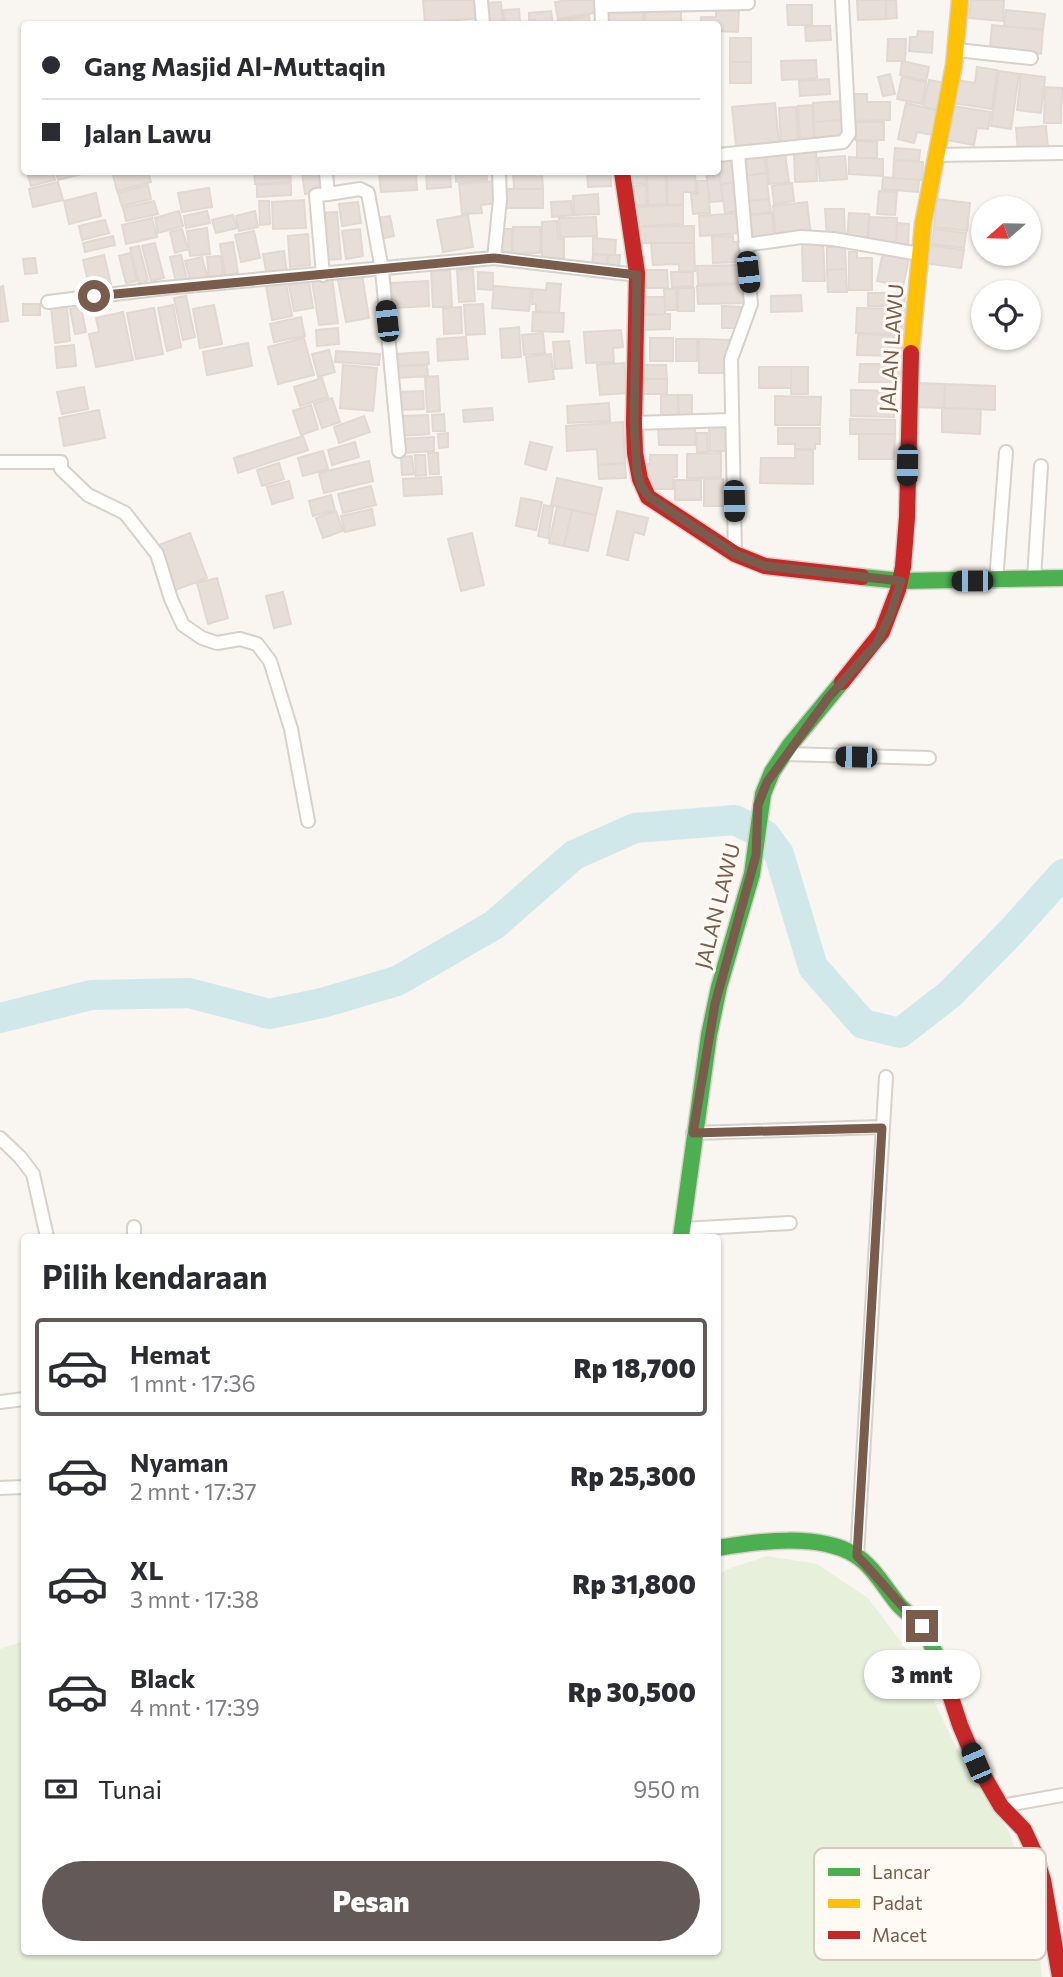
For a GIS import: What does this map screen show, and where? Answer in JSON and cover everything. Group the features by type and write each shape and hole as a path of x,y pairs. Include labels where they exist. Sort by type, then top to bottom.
{"street":[{"path":"481,0 483,21"},
{"path":"721,155 843,142 847,139 849,135 842,0"},
{"name":"JALAN LAWU","path":"681,1233 693,1133 715,1004 756,855 758,805 767,782 785,754 828,698 877,643 891,613 901,581 906,515 908,415 919,254 935,155 957,50 960,0"},
{"path":"602,21 601,3 748,3"},
{"path":"957,50 1031,58"},
{"path":"735,554 731,359 751,304 738,153"},
{"path":"935,155 1063,153"},
{"path":"326,175 328,194"},
{"path":"494,258 500,200 499,175"},
{"path":"622,175 637,275 634,422 637,471 641,486 649,497 735,554 765,566 901,581 1063,578"},
{"path":"323,275 316,195 360,189 368,193 382,270 399,451"},
{"path":"745,245 801,237 833,239 919,254"},
{"path":"48,302 165,288 494,258 637,275"},
{"path":"634,422 732,421"},
{"path":"996,581 1006,452"},
{"path":"0,462 61,462 61,469 88,495 125,513 157,554 171,599 183,625 202,638 218,643 240,639 257,644 270,662 278,683 291,729 308,821"},
{"path":"1034,579 1041,466"},
{"path":"785,754 929,758"},
{"path":"857,1556 886,1077"},
{"path":"693,1133 882,1128"},
{"path":"0,1138 33,1174 46,1234"},
{"path":"681,1233 790,1223"},
{"path":"0,1402 21,1399"},
{"path":"0,1488 21,1487"},
{"path":"721,1547 810,1541 833,1545 857,1556 899,1605 922,1626 941,1668 976,1763 1001,1806 1024,1830 1032,1848"},
{"path":"1001,1806 1063,1795"},
{"path":"1046,1897 1060,1977"}],"green space":[{"path":"767,1556 817,1564 868,1598 913,1658 957,1749 1009,1832 1015,1848 814,1848 814,1960 1040,1960 1042,1977 0,1977 0,1649 21,1642 21,1955 721,1955 721,1573"}],"building":[{"path":"478,0 480,18 425,21 423,1"},
{"path":"597,0 600,12 558,19 555,2"},
{"path":"857,0 886,0 886,19 858,20"},
{"path":"886,0 896,0 897,18 886,19"},
{"path":"971,0 1004,0 1003,21 969,18"},
{"path":"501,2 503,21 489,21 487,3"},
{"path":"787,5 812,5 812,25 788,25"},
{"path":"716,7 739,7 738,32 721,31 721,21 701,21 701,17 716,17"},
{"path":"519,9 520,21 505,21 503,10"},
{"path":"645,9 681,10 681,21 645,21"},
{"path":"1006,10 1045,14 1043,30 1004,26"},
{"path":"551,11 553,21 529,20 529,13"},
{"path":"608,11 643,11 644,21 608,21"},
{"path":"589,16 590,21 557,21"},
{"path":"992,25 1043,30 1041,54 990,48"},
{"path":"805,26 830,26 831,40 806,41"},
{"path":"918,31 933,32 932,53 909,51 910,37 917,37"},
{"path":"730,38 751,38 751,62 730,62"},
{"path":"888,39 906,39 905,61 887,61"},
{"path":"816,60 817,78 782,80 781,61"},
{"path":"902,61 929,67 926,81 900,75"},
{"path":"730,62 751,62 751,83 730,83"},
{"path":"977,67 997,70 992,109 952,103 956,80 975,83"},
{"path":"999,71 1019,74 1011,129 991,126"},
{"path":"890,74 895,94 883,96 878,77"},
{"path":"1021,74 1045,77 1041,113 1017,110"},
{"path":"902,77 926,82 922,104 897,99"},
{"path":"829,79 830,94 800,96 799,81"},
{"path":"929,80 946,83 940,111 923,107"},
{"path":"1045,87 1062,88 1061,123 1044,123"},
{"path":"850,94 867,94 867,102 890,102 890,120 850,121"},
{"path":"842,101 843,120 814,122 813,103"},
{"path":"775,103 779,142 736,146 732,107"},
{"path":"906,103 939,111 933,135 917,132 914,143 898,139"},
{"path":"812,105 814,141 800,142 798,106"},
{"path":"953,106 991,112 988,129 977,128 974,145 947,140"},
{"path":"796,107 798,143 781,144 779,108"},
{"path":"843,120 845,140 815,142 814,122"},
{"path":"856,122 884,122 884,140 856,140"},
{"path":"1046,126 1048,149 1018,151 1016,128"},
{"path":"857,141 877,142 877,158 857,158"},
{"path":"895,148 920,150 919,161 894,160"},
{"path":"816,151 817,181 795,182 794,152"},
{"path":"785,153 789,182 769,184 766,155"},
{"path":"764,155 766,173 743,176 741,157"},
{"path":"845,156 847,179 820,181 818,158"},
{"path":"849,157 883,159 883,176 849,174"},
{"path":"734,158 738,182 721,184 721,160"},
{"path":"894,160 923,162 922,180 893,178"},
{"path":"766,173 769,199 746,201 743,176"},
{"path":"28,175 54,175 55,180 31,186"},
{"path":"57,175 78,175 58,180"},
{"path":"113,175 149,175 151,182 117,191"},
{"path":"254,175 290,175 291,182 255,184"},
{"path":"302,175 319,175 321,191 305,194"},
{"path":"379,175 416,175 417,190 381,192"},
{"path":"426,175 450,175 451,187 427,189"},
{"path":"456,175 486,175 487,180 456,182"},
{"path":"513,175 542,175 543,189 514,189"},
{"path":"587,175 611,175 611,186 588,187"},
{"path":"624,175 646,175 646,183 624,184"},
{"path":"647,175 665,175 667,204 648,205"},
{"path":"667,175 695,175 696,192 683,192 683,204 668,205"},
{"path":"706,175 719,175 723,201 710,202"},
{"path":"883,177 919,180 918,192 882,189"},
{"path":"496,181 498,203 481,205 482,213 462,214 459,184"},
{"path":"697,181 707,181 710,213 693,214 691,194 698,194"},
{"path":"58,182 63,200 33,207 29,189"},
{"path":"738,182 741,210 725,213 721,184"},
{"path":"291,183 291,195 257,197 257,185"},
{"path":"792,183 794,201 774,204 772,186"},
{"path":"148,185 151,199 122,206 118,193"},
{"path":"646,185 647,205 628,205 633,186"},
{"path":"209,188 212,207 182,212 178,193"},
{"path":"505,189 543,189 543,208 505,208"},
{"path":"879,191 897,192 895,215 877,214"},
{"path":"96,193 101,216 69,224 64,201"},
{"path":"598,194 599,214 574,215 573,196"},
{"path":"769,199 771,212 748,215 746,201"},
{"path":"937,199 970,203 967,231 934,227"},
{"path":"304,200 306,228 273,229 272,202"},
{"path":"154,201 158,214 126,221 123,208"},
{"path":"259,201 269,201 270,224 260,225"},
{"path":"571,201 572,215 552,217 551,202"},
{"path":"358,202 361,223 342,226 339,204"},
{"path":"807,202 811,235 776,238 773,206"},
{"path":"683,205 683,224 639,226 638,207"},
{"path":"825,209 844,209 845,237 827,237"},
{"path":"179,211 183,226 158,233 155,218"},
{"path":"207,211 210,223 186,228 184,216"},
{"path":"255,211 258,227 239,231 236,216"},
{"path":"337,212 341,259 323,260 320,213"},
{"path":"741,213 742,233 700,236 699,216"},
{"path":"772,213 774,239 749,242 747,216"},
{"path":"849,213 869,214 867,241 847,240"},
{"path":"233,215 237,228 216,233 212,220"},
{"path":"468,215 473,247 443,252 437,220"},
{"path":"390,216 394,236 380,239 376,218"},
{"path":"596,217 597,236 560,237 559,218"},
{"path":"869,217 897,218 896,246 868,244"},
{"path":"152,218 157,237 126,244 122,225"},
{"path":"105,220 109,233 82,240 79,226"},
{"path":"557,221 558,239 564,239 564,258 542,258 542,222"},
{"path":"897,223 909,224 908,246 896,246"},
{"path":"694,226 694,243 637,243 637,227"},
{"path":"513,227 540,227 540,253 513,253"},
{"path":"207,228 210,254 190,256 187,231"},
{"path":"182,229 188,249 175,253 170,232"},
{"path":"360,229 363,256 346,259 342,231"},
{"path":"500,229 512,229 512,252 499,252"},
{"path":"934,229 966,233 964,248 932,244"},
{"path":"254,231 260,258 241,262 235,235"},
{"path":"308,234 310,265 290,267 288,236"},
{"path":"113,236 115,245 85,252 83,243"},
{"path":"733,236 733,242 743,241 743,262 713,263 712,237"},
{"path":"593,238 616,240 615,255 593,254"},
{"path":"233,242 238,273 225,275 220,244"},
{"path":"155,243 164,278 151,281 142,246"},
{"path":"651,243 694,243 695,271 679,271 679,264 653,265"},
{"path":"802,243 823,243 825,281 803,281"},
{"path":"926,245 964,250 961,268 923,263"},
{"path":"139,246 148,280 139,283 130,248"},
{"path":"845,246 846,269 827,270 827,247"},
{"path":"284,251 287,273 267,277 263,254"},
{"path":"849,252 857,252 857,258 872,258 872,290 849,290"},
{"path":"883,252 909,258 903,286 877,281"},
{"path":"130,253 137,281 126,283 119,256"},
{"path":"593,254 608,255 607,268 592,267"},
{"path":"104,255 111,284 90,290 83,260"},
{"path":"181,255 187,279 176,282 170,257"},
{"path":"608,255 620,255 619,269 607,268"},
{"path":"221,256 223,278 209,280 207,257"},
{"path":"202,257 208,279 191,283 185,261"},
{"path":"35,258 37,273 25,274 23,259"},
{"path":"738,265 739,283 698,284 697,266"},
{"path":"473,269 475,301 459,302 457,270"},
{"path":"846,269 847,292 828,292 827,270"},
{"path":"450,270 452,306 433,307 431,271"},
{"path":"644,270 667,270 668,288 644,288"},
{"path":"478,272 493,273 493,290 478,289"},
{"path":"671,272 693,272 693,286 672,287"},
{"path":"362,275 369,318 346,322 338,280"},
{"path":"332,278 338,323 319,325 312,281"},
{"path":"428,281 429,306 392,308 391,283"},
{"path":"309,282 313,308 294,311 289,285"},
{"path":"286,283 292,316 272,320 266,286"},
{"path":"547,283 561,284 559,313 536,311 536,304 532,304 533,289 546,290"},
{"path":"746,284 747,303 698,304 697,286"},
{"path":"3,286 8,321 0,322 0,287"},
{"path":"494,286 531,289 529,311 492,308"},
{"path":"678,288 694,288 694,311 678,311"},
{"path":"664,289 676,289 677,310 665,310"},
{"path":"868,293 905,293 904,306 868,306"},
{"path":"801,295 802,311 771,312 771,296"},
{"path":"186,296 195,337 183,340 174,298"},
{"path":"645,297 665,297 665,314 646,315"},
{"path":"23,304 40,304 40,315 23,315"},
{"path":"483,304 485,334 466,335 464,305"},
{"path":"173,305 181,347 167,351 158,308"},
{"path":"214,305 222,344 200,348 193,309"},
{"path":"722,306 741,307 740,328 722,328"},
{"path":"67,307 70,341 55,343 51,308"},
{"path":"81,307 86,332 75,334 70,309"},
{"path":"461,307 462,333 444,334 443,308"},
{"path":"154,308 163,354 136,359 127,313"},
{"path":"857,308 906,309 905,334 856,333"},
{"path":"123,312 133,360 96,367 89,334 99,332 96,318"},
{"path":"533,312 564,313 563,332 532,331"},
{"path":"642,314 670,314 670,329 642,330"},
{"path":"301,317 305,336 274,342 270,324"},
{"path":"519,327 521,357 502,358 500,329"},
{"path":"338,328 339,344 317,346 316,330"},
{"path":"621,330 623,347 613,348 614,362 586,363 584,332"},
{"path":"543,333 545,353 524,355 522,335"},
{"path":"858,334 901,336 901,356 857,355"},
{"path":"466,337 468,359 438,361 437,339"},
{"path":"304,338 314,375 278,384 268,347"},
{"path":"650,338 673,338 673,361 650,361"},
{"path":"676,339 697,339 697,361 676,361"},
{"path":"699,339 730,340 730,360 724,359 724,373 699,373"},
{"path":"569,341 572,368 555,369 553,342"},
{"path":"248,343 252,366 207,375 203,352"},
{"path":"74,345 76,366 57,368 55,347"},
{"path":"329,350 335,372 318,377 312,354"},
{"path":"336,351 380,354 379,365 335,362"},
{"path":"428,352 429,364 396,366 395,354"},
{"path":"551,354 554,379 529,382 526,357"},
{"path":"624,363 627,393 600,395 597,365"},
{"path":"860,364 907,364 906,382 859,382"},
{"path":"343,365 377,368 373,411 340,408"},
{"path":"427,365 428,376 397,378 396,367"},
{"path":"642,365 666,365 667,379 643,379"},
{"path":"759,367 791,367 791,388 759,388"},
{"path":"791,367 808,367 808,394 791,394"},
{"path":"438,376 440,411 427,412 425,377"},
{"path":"322,378 328,397 300,406 294,387"},
{"path":"643,379 667,379 667,394 643,394"},
{"path":"916,383 945,384 944,408 915,407"},
{"path":"945,384 995,386 995,410 944,408"},
{"path":"84,387 88,409 62,414 57,392"},
{"path":"851,390 895,391 894,417 851,416"},
{"path":"423,391 424,409 398,410 397,392"},
{"path":"661,395 678,395 679,420 661,420"},
{"path":"678,395 692,395 692,420 679,420"},
{"path":"775,396 821,397 820,425 775,425"},
{"path":"332,398 340,422 322,428 314,404"},
{"path":"609,403 610,421 568,423 567,406"},
{"path":"311,405 318,429 301,435 293,411"},
{"path":"492,408 493,420 464,422 463,410"},
{"path":"942,408 981,409 980,434 942,432"},
{"path":"99,410 105,438 64,446 59,418"},
{"path":"444,414 445,431 433,431 432,415"},
{"path":"428,415 429,434 400,436 400,416"},
{"path":"364,416 370,432 339,443 334,427"},
{"path":"850,419 895,420 895,434 850,434"},
{"path":"623,422 625,463 598,465 597,449 567,451 566,426"},
{"path":"658,426 695,426 695,445 659,445"},
{"path":"709,426 727,426 727,451 710,451"},
{"path":"778,428 820,428 820,444 815,444 815,449 795,449 795,444 778,444"},
{"path":"448,433 448,447 439,448 438,434"},
{"path":"696,433 707,433 708,452 697,452"},
{"path":"859,434 895,434 894,459 859,459"},
{"path":"303,436 308,450 238,473 234,458"},
{"path":"434,437 434,451 403,453 402,439"},
{"path":"355,442 359,457 332,465 328,450"},
{"path":"530,442 552,447 546,470 525,464"},
{"path":"795,450 813,450 813,484 760,483 761,458 795,458"},
{"path":"323,451 328,469 303,476 298,458"},
{"path":"428,453 438,453 439,474 430,474"},
{"path":"721,453 721,477 687,478 687,454"},
{"path":"415,455 425,455 426,475 416,476"},
{"path":"650,455 677,455 677,477 673,477 673,489 643,489 643,464 650,464"},
{"path":"412,456 414,474 402,475 401,457"},
{"path":"369,461 373,481 324,493 319,473"},
{"path":"279,463 284,479 262,486 257,470"},
{"path":"625,463 626,478 599,479 598,465"},
{"path":"441,477 442,494 404,496 403,479"},
{"path":"557,478 602,488 596,515 551,505"},
{"path":"704,479 723,479 724,506 704,506"},
{"path":"675,480 701,480 701,500 675,500"},
{"path":"289,481 293,498 272,504 267,487"},
{"path":"371,486 376,505 343,513 338,494"},
{"path":"331,495 335,510 313,516 309,501"},
{"path":"521,498 542,502 536,530 516,526"},
{"path":"544,505 553,507 548,538 538,536"},
{"path":"557,506 572,510 564,546 549,543"},
{"path":"372,509 375,525 345,532 341,516"},
{"path":"572,510 596,515 588,551 564,546"},
{"path":"336,511 343,531 323,538 316,518"},
{"path":"617,511 648,518 644,535 634,532 628,560 607,555"},
{"path":"190,533 207,578 173,591 156,546"},
{"path":"472,533 484,585 461,591 448,539"},
{"path":"217,578 228,618 208,624 197,583"},
{"path":"283,592 291,624 274,628 266,596"}],"waterway":[{"path":"0,1018 91,995 189,993 269,1014 322,1003 397,981 494,925 574,855 635,828 735,820 765,835 779,854 813,967 863,1024 900,1033 950,994 1063,874"}],"traffic: fast":[{"path":"862,577 901,581 1063,578"},
{"path":"681,1234 709,1035 719,987 752,874 763,794 772,772 790,745 842,682"},
{"path":"721,1548 769,1541 806,1541 840,1548 855,1555 921,1626 942,1670"}],"traffic: slow":[{"path":"911,353 923,224 954,65 960,0"}],"traffic: jam":[{"path":"622,175 637,273 635,453 640,479 648,497 735,554 765,566 862,577"},
{"path":"842,682 882,632 898,590 903,567 907,517 911,353"},
{"path":"942,1670 976,1763 1001,1806 1024,1830 1032,1848"},
{"path":"1046,1897 1060,1977"}],"route":[{"path":"94,296 494,258 637,275 634,422 637,471 641,486 649,497 735,554 765,566 901,581 891,613 877,643 828,698 785,754 767,782 758,805 756,855 715,1004 693,1133 882,1128 857,1556 899,1605 922,1626"}]}
